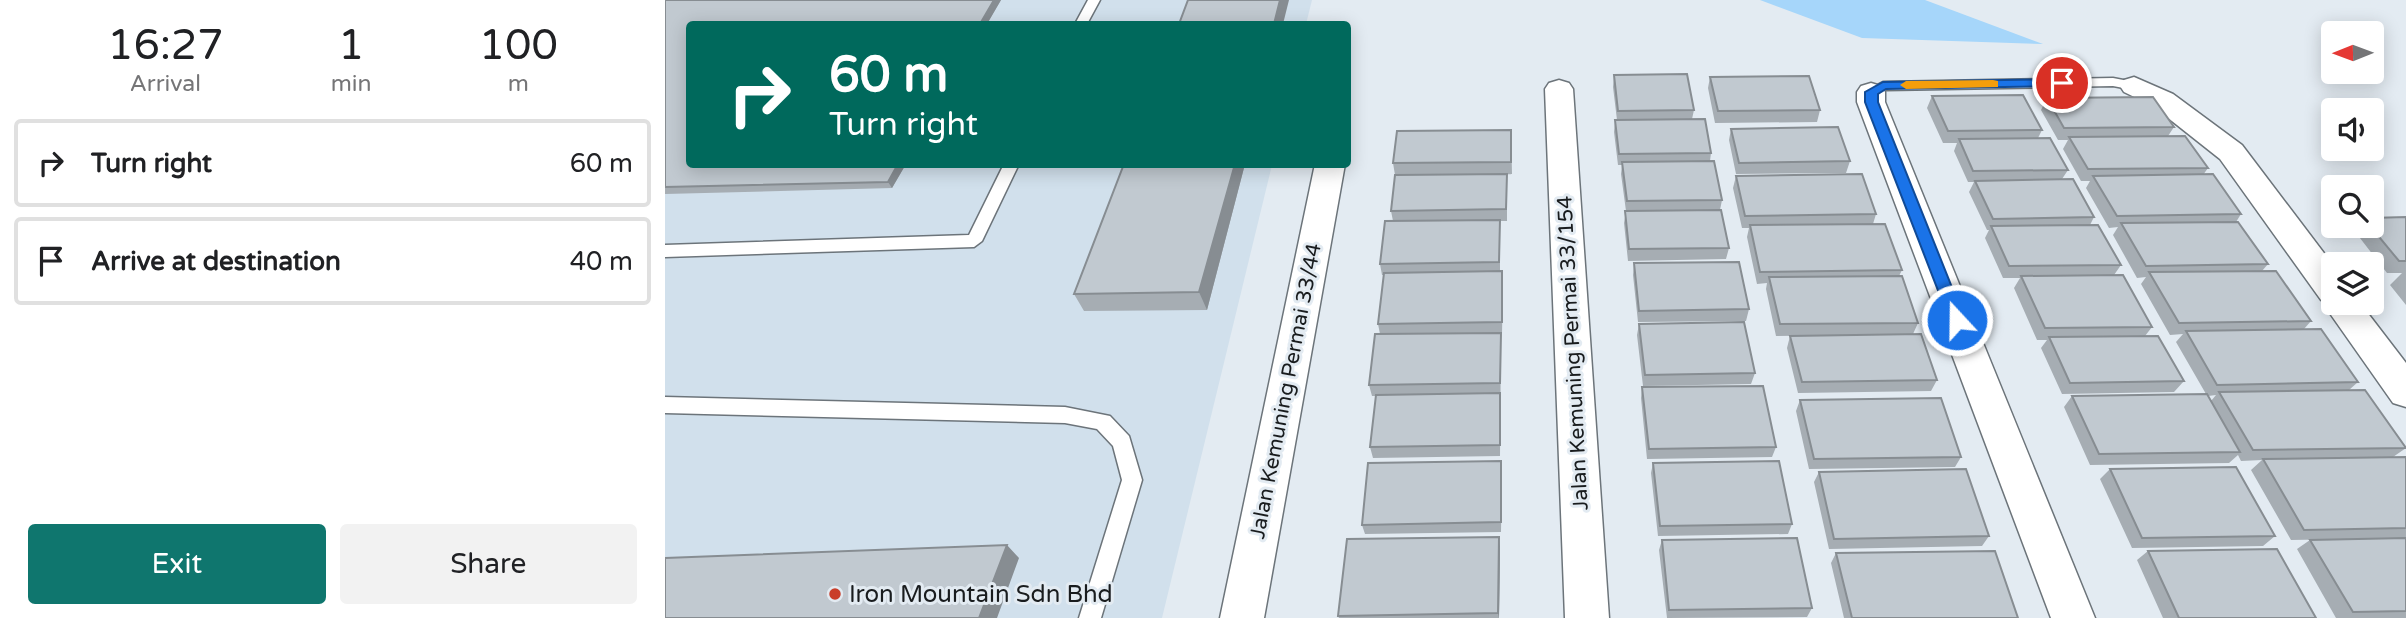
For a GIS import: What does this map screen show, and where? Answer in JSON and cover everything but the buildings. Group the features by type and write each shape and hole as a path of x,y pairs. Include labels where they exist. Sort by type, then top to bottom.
{"street":[{"path":"2134,86 2163,100 2231,152 2321,275"},
{"name":"Jalan Kemuning Permai 33/154","path":"1559,89 1587,618"},
{"path":"1871,92 1871,102 2073,618"},
{"name":"Jalan Kemuning Permai 33/44","path":"1242,618 1329,168"},
{"path":"2350,315 2406,392"}],"lane":[{"path":"1083,21 1094,0"},
{"path":"1871,92 1883,86 2113,82 2134,86"},
{"path":"665,251 974,241 1010,168"},
{"path":"665,405 1065,415 1103,422 1122,442 1132,480 1090,618"}],"shaded area":[{"path":"665,0 1312,0 1307,21 686,21 686,168 1271,168 1162,618 665,618"},
{"path":"1760,0 1925,0 2043,44 1862,38"}],"slow traffic":[{"path":"1906,85 1993,84"}],"place":[{"name":"Iron Mountain Sdn Bhd","path":"835,594"}],"route":[{"path":"1957,320 1871,102 1871,92 1883,86 2062,83"}]}
